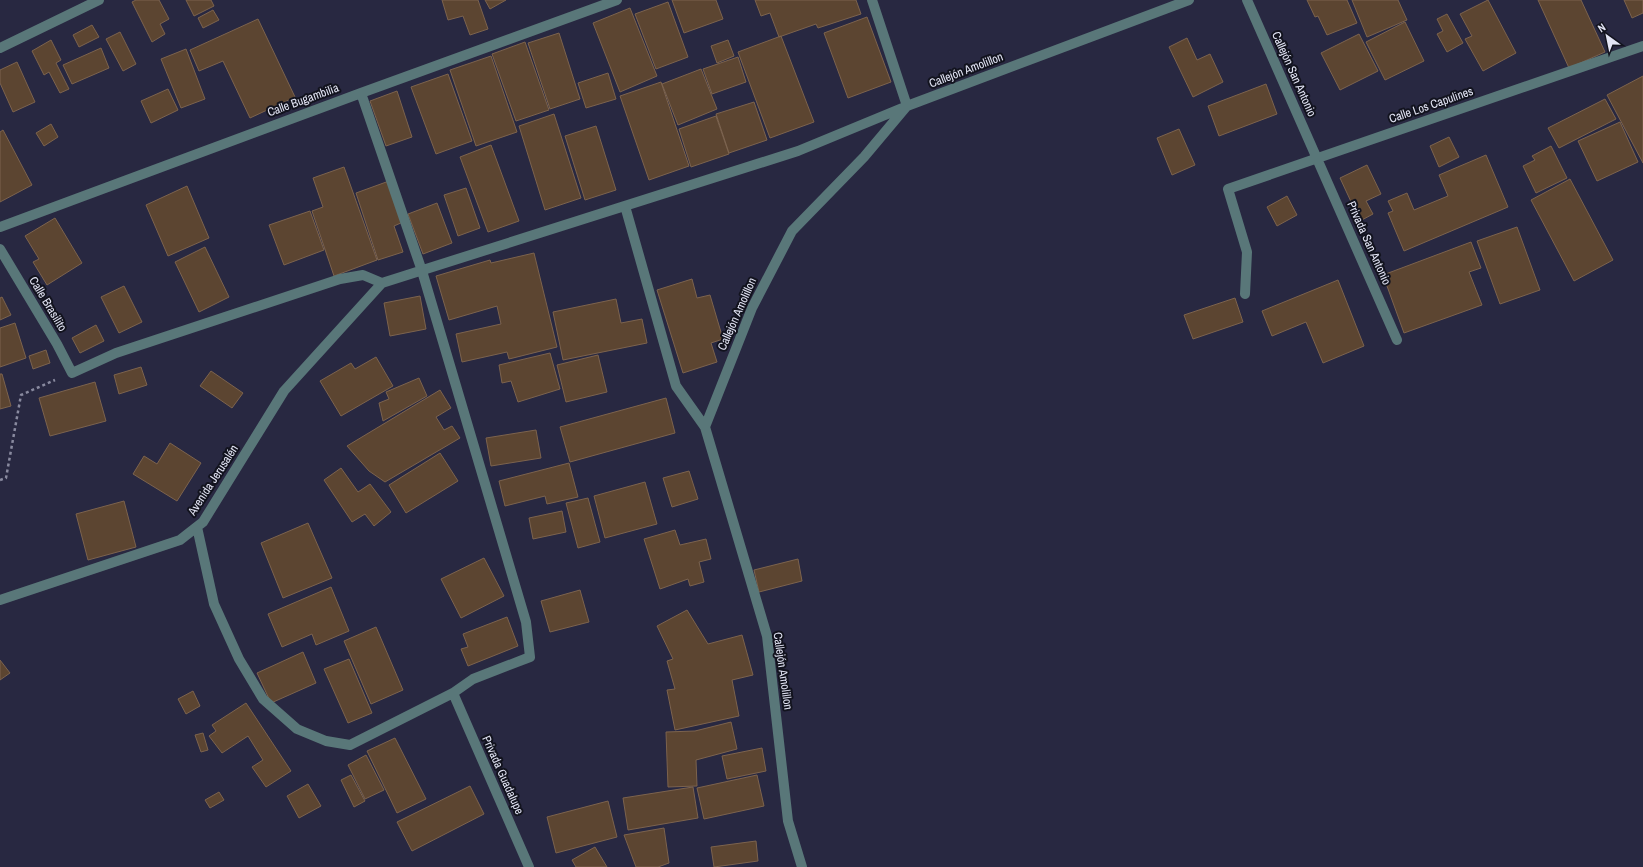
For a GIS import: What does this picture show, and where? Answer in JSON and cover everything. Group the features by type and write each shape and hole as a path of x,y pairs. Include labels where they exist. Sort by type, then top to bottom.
{"street":[{"path":"0,48 99,0"},
{"name":"Calle Bugambilia","path":"0,227 616,0"},
{"name":"Callejón Amolillon","path":"802,867 788,821 767,636 705,428 752,308 792,231 864,156 907,106 1189,0"},
{"name":"Callejón San Antonio","path":"1247,0 1317,158"},
{"path":"72,373 116,353 340,279 363,275 382,283 798,151 907,106 875,1"},
{"name":"Calle Los Capulines","path":"1245,294 1247,252 1228,189 1643,46"},
{"path":"197,527 214,604 239,659 263,699 297,729 326,741 350,745 453,693 472,679 530,657 526,622 422,271 361,93"},
{"name":"Privada San Antonio","path":"1317,158 1398,340"},
{"path":"625,206 676,386 705,428"},
{"name":"Calle Brasilito","path":"0,249 72,373"},
{"name":"Avenida Jerusalén","path":"0,600 180,540 197,527 203,522 284,391 382,283"},
{"name":"Privada Guadalupe","path":"453,693 529,867"}],"path":[{"path":"0,480 6,478 21,395 72,373"}],"building":[{"path":"136,0 159,0 169,19 160,24 165,34 152,42 132,2"},
{"path":"186,0 211,0 214,6 194,16"},
{"path":"442,0 478,0 488,29 470,35 463,16 448,20"},
{"path":"485,0 506,0 490,9"},
{"path":"672,0 716,0 723,19 684,33"},
{"path":"755,0 856,0 861,14 818,28 816,24 779,37 770,13 761,16"},
{"path":"1307,0 1347,0 1357,23 1327,35 1318,16 1315,17"},
{"path":"1352,0 1398,0 1407,20 1367,37"},
{"path":"1488,0 1516,53 1483,71 1465,39 1472,36 1460,14"},
{"path":"1538,0 1581,0 1605,52 1569,68"},
{"path":"1624,0 1643,0 1643,13 1632,18"},
{"path":"668,2 688,57 656,69 635,14"},
{"path":"630,8 657,76 620,92 593,23"},
{"path":"213,10 219,20 203,28 198,18"},
{"path":"1447,14 1463,43 1447,52 1437,34 1443,31 1437,19"},
{"path":"867,17 891,82 848,98 824,33"},
{"path":"258,19 295,97 250,118 223,61 199,71 190,50"},
{"path":"1405,22 1424,61 1385,80 1366,42"},
{"path":"92,25 99,37 79,47 73,35"},
{"path":"120,32 136,64 123,71 106,39"},
{"path":"559,33 580,99 550,109 528,43"},
{"path":"1359,34 1378,71 1340,90 1321,53"},
{"path":"781,36 814,122 770,138 738,52"},
{"path":"1187,38 1197,60 1210,54 1223,82 1193,97 1169,47"},
{"path":"51,40 61,60 56,63 69,89 60,93 49,72 44,75 32,51"},
{"path":"728,40 734,56 717,63 711,46"},
{"path":"525,42 549,110 516,121 492,54"},
{"path":"101,48 109,68 72,84 63,65"},
{"path":"186,49 205,99 181,108 161,59"},
{"path":"491,56 517,132 476,146 450,70"},
{"path":"738,57 746,82 712,94 703,69"},
{"path":"17,62 35,102 13,112 0,83 0,70"},
{"path":"701,69 717,109 678,125 662,84"},
{"path":"608,73 616,99 586,108 578,83"},
{"path":"448,74 472,141 436,154 411,87"},
{"path":"1643,76 1643,163 1607,95"},
{"path":"661,82 689,166 649,180 620,96"},
{"path":"1266,84 1277,114 1219,136 1208,106"},
{"path":"168,89 178,110 151,123 141,101"},
{"path":"397,91 412,137 386,146 370,101"},
{"path":"1605,99 1616,119 1559,148 1548,128"},
{"path":"754,102 767,140 729,153 716,114"},
{"path":"554,114 581,198 545,210 519,126"},
{"path":"716,116 729,154 691,167 679,129"},
{"path":"1620,122 1638,162 1597,181 1578,141"},
{"path":"51,124 58,137 44,146 36,133"},
{"path":"596,126 616,190 585,200 565,136"},
{"path":"1179,129 1195,165 1172,175 1157,138"},
{"path":"3,130 32,185 0,202 0,132"},
{"path":"1449,137 1459,157 1439,167 1430,146"},
{"path":"491,145 519,221 488,232 460,157"},
{"path":"1551,146 1567,178 1536,193 1523,166 1535,160 1532,156"},
{"path":"1486,155 1508,207 1404,251 1388,213 1393,211 1388,201 1407,193 1414,210 1448,196 1439,175"},
{"path":"1367,165 1381,194 1366,201 1373,214 1360,221 1340,178"},
{"path":"344,167 377,260 334,276 312,211 323,207 313,178"},
{"path":"1570,179 1613,260 1574,281 1531,200"},
{"path":"389,181 403,222 394,226 403,252 378,260 356,193"},
{"path":"187,186 209,238 168,256 146,205"},
{"path":"466,188 480,228 458,236 444,195"},
{"path":"1287,196 1297,215 1277,226 1267,207"},
{"path":"437,203 452,243 423,254 408,214"},
{"path":"310,211 324,250 284,265 269,225"},
{"path":"55,218 82,263 47,285 33,262 39,259 25,236"},
{"path":"1517,227 1540,290 1500,304 1477,241"},
{"path":"1471,242 1481,268 1469,272 1482,305 1404,333 1383,275"},
{"path":"205,247 229,297 199,312 175,262"},
{"path":"534,253 557,347 509,359 507,352 462,362 456,334 501,324 497,306 449,320 436,276 490,260 491,263"},
{"path":"692,279 697,298 710,295 723,339 711,343 717,362 683,373 657,290"},
{"path":"1338,280 1364,346 1323,363 1306,322 1272,336 1262,311"},
{"path":"124,286 142,322 119,333 101,297"},
{"path":"420,296 426,329 390,336 384,303"},
{"path":"2,297 11,315 0,320 0,298"},
{"path":"1235,298 1243,322 1193,339 1184,315"},
{"path":"616,299 621,323 642,319 647,343 563,360 553,312"},
{"path":"15,323 26,358 0,367 0,328"},
{"path":"96,325 104,341 80,353 72,338"},
{"path":"46,350 50,363 33,369 29,356"},
{"path":"550,353 560,389 518,402 511,381 502,383 499,365"},
{"path":"598,355 607,392 566,402 557,365"},
{"path":"376,357 393,386 341,416 320,381 351,363 355,369"},
{"path":"141,367 147,385 119,394 114,375"},
{"path":"211,371 243,393 232,408 200,386"},
{"path":"0,374 2,374 11,406 0,409"},
{"path":"419,378 427,396 383,421 379,403 389,399 386,392"},
{"path":"95,382 106,421 50,436 39,398"},
{"path":"440,390 451,408 436,417 444,430 452,426 460,438 385,482 369,471 347,446"},
{"path":"666,398 675,433 570,462 560,427"},
{"path":"536,430 541,458 491,466 486,438"},
{"path":"170,443 201,463 177,501 133,474 144,456 157,464"},
{"path":"440,453 458,481 406,513 389,485"},
{"path":"569,463 578,497 547,504 545,496 505,506 499,481"},
{"path":"341,468 358,492 370,484 391,512 374,526 365,514 352,522 324,480"},
{"path":"689,471 698,499 672,507 663,478"},
{"path":"645,482 657,524 605,538 594,496"},
{"path":"588,498 600,542 578,548 566,503"},
{"path":"124,501 136,547 88,560 76,514"},
{"path":"562,511 566,532 533,539 529,518"},
{"path":"308,523 332,578 283,598 261,543"},
{"path":"675,530 680,545 706,539 711,559 699,562 704,582 690,586 688,579 660,589 644,539"},
{"path":"484,558 504,596 461,618 441,579"},
{"path":"798,559 802,581 759,592 754,570"},
{"path":"331,587 349,631 316,645 312,634 282,647 268,614"},
{"path":"580,590 589,622 550,632 541,601"},
{"path":"687,610 708,644 742,635 753,675 732,680 739,716 675,730 667,690 675,689 667,661 673,659 657,626"},
{"path":"507,617 518,646 468,666 461,649 468,647 463,634"},
{"path":"376,627 403,690 371,704 344,641"},
{"path":"303,652 316,683 271,703 257,673"},
{"path":"349,659 372,713 348,723 324,669"},
{"path":"0,660 10,673 0,680"},
{"path":"193,691 200,706 186,714 178,699"},
{"path":"246,703 291,771 266,787 252,767 263,760 248,736 222,753 209,736 216,731 212,725"},
{"path":"731,722 737,749 696,760 697,786 668,787 666,732 695,731"},
{"path":"203,733 208,750 201,752 195,735"},
{"path":"395,738 426,799 397,813 367,751"},
{"path":"762,748 766,771 727,779 722,756"},
{"path":"366,755 384,790 365,799 348,765"},
{"path":"351,775 365,801 354,807 341,780"},
{"path":"757,775 764,806 704,819 697,788"},
{"path":"308,784 321,806 299,818 287,796"},
{"path":"470,786 484,814 412,851 397,822"},
{"path":"693,787 698,818 628,830 623,798"},
{"path":"219,792 224,800 210,808 205,800"},
{"path":"608,801 617,837 556,853 547,817"},
{"path":"664,828 669,863 658,867 636,867 624,835"},
{"path":"756,841 758,861 714,867 711,847"},
{"path":"595,847 607,867 576,867 572,860"}]}
